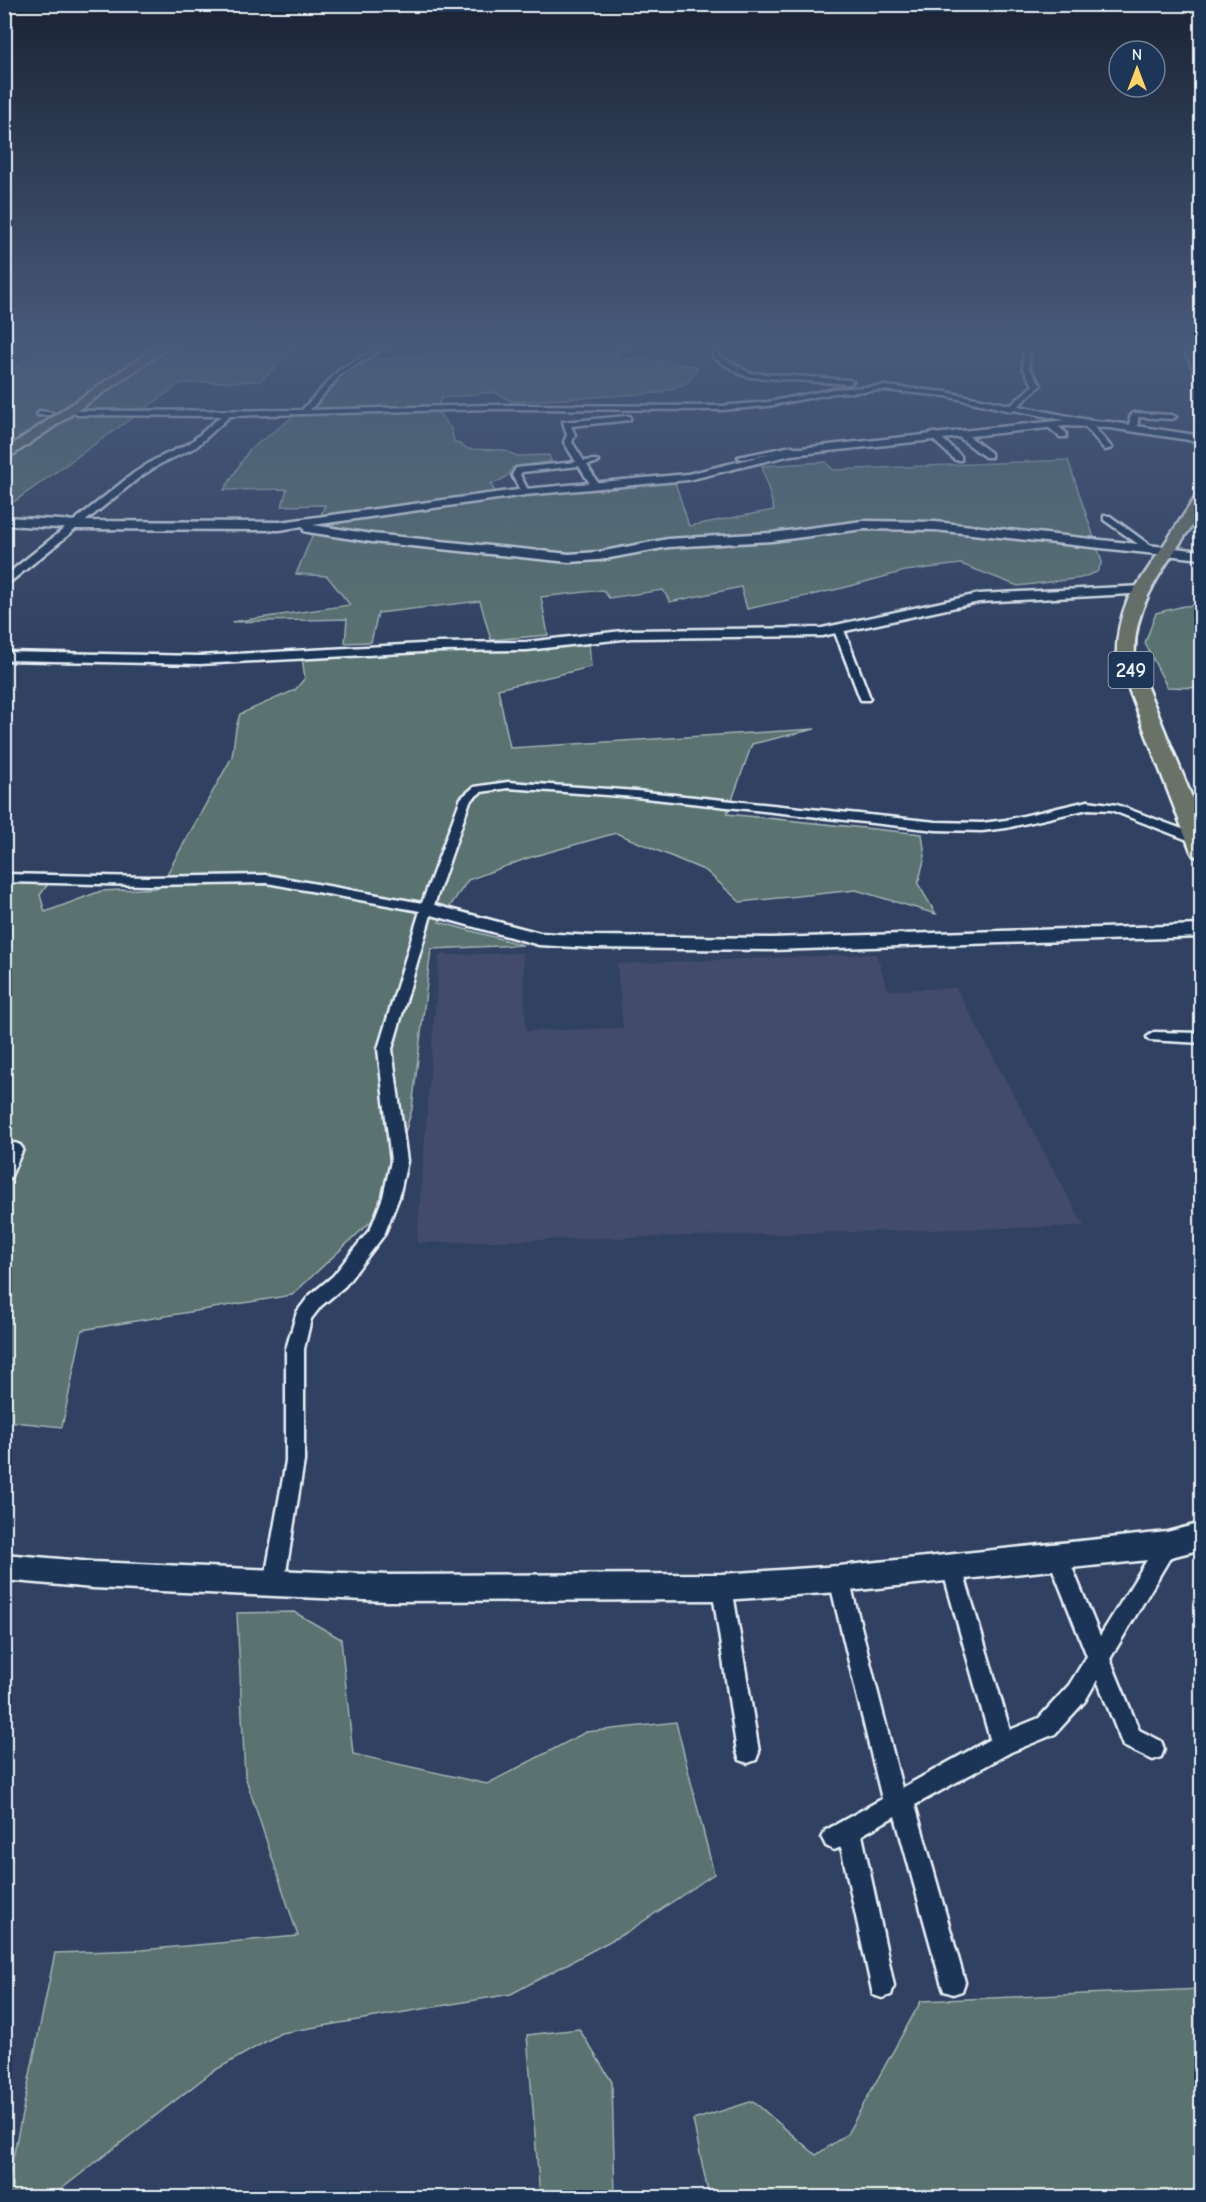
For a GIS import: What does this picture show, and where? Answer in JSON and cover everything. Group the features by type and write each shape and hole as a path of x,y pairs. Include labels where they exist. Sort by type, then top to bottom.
{"highway":[{"path":"4,457 19,447"},
{"name":"249","path":"1199,845 1126,658 1125,641 1129,618 1144,590 1160,550 1202,498"}],"street":[{"path":"4,584 19,569 78,525 88,513 146,468 189,447"},
{"path":"571,447 595,485"},
{"path":"4,521 78,525 288,524 525,492 688,477 721,470 766,456 837,447"},
{"path":"946,447 958,458"},
{"path":"977,447 988,455"},
{"path":"741,457 792,448 802,451"},
{"path":"525,492 516,475 519,470 595,462"},
{"path":"1107,518 1160,550"},
{"path":"288,524 372,538 569,558 599,556 668,543 772,537 863,525 935,526 1202,555"},
{"path":"4,656 200,660 440,647 527,646 632,634 839,630 979,598 1144,590"},
{"path":"839,630 865,698"},
{"path":"274,1584 295,1461 295,1349 303,1317 315,1301 339,1281 378,1231 391,1197 399,1161 385,1049 427,908 465,800 474,792 497,785 636,794 936,826 1006,824 1088,805 1101,805 1113,807 1199,845"},
{"path":"4,878 148,881 267,879 427,908 539,939 593,942 771,944 1202,931"},
{"path":"1154,1037 1202,1038"},
{"path":"4,1174 15,1149"},
{"path":"4,1567 93,1575 387,1588 722,1587 1058,1557 1167,1545 1202,1536"},
{"path":"882,1986 842,1833 1003,1744 1047,1726 1077,1693 1167,1545"},
{"path":"1058,1557 1131,1738 1153,1749"},
{"path":"952,1568 1003,1744"},
{"path":"839,1578 899,1801 953,1982"},
{"path":"722,1587 748,1752"}],"shaded area":[{"path":"523,953 526,1031 623,1028 617,964 876,954 888,990 956,988 1084,1226 417,1243 439,955"}],"green space":[{"path":"5,447 91,447 5,508"},
{"path":"253,447 464,447 468,449 503,450 517,456 549,455 551,461 512,468 503,479 490,484 499,497 562,489 675,482 689,526 774,510 762,466 826,462 833,470 1068,460 1102,562 1097,572 1081,578 1018,586 961,564 905,571 843,588 747,609 741,587 670,602 663,590 609,598 603,590 541,597 548,635 491,640 480,601 378,613 371,642 345,643 347,619 231,622 350,605 327,576 296,574 325,505 282,506 287,489 224,490"},
{"path":"1201,605 1201,688 1167,687 1145,643 1156,613 1184,606"},
{"path":"589,645 591,667 498,689 510,748 815,729 752,744 727,814 922,834 925,856 918,884 936,914 856,890 740,902 706,871 616,833 528,858 468,880 439,922 523,945 431,949 412,1109 382,1211 292,1295 82,1330 62,1427 5,1421 5,882 49,883 40,895 45,912 101,891 159,888 232,757 240,714 295,690 305,678 302,658"},
{"path":"294,1612 341,1639 353,1754 487,1784 586,1732 676,1722 714,1874 627,1932 511,1994 281,2033 212,2072 51,2197 5,2197 55,1953 141,1950 298,1936 245,1776 237,1613"},
{"path":"1201,1989 1201,2197 709,2197 693,2120 753,2101 816,2155 847,2134 921,2001"},
{"path":"579,2029 612,2082 615,2197 540,2197 527,2035"}]}
